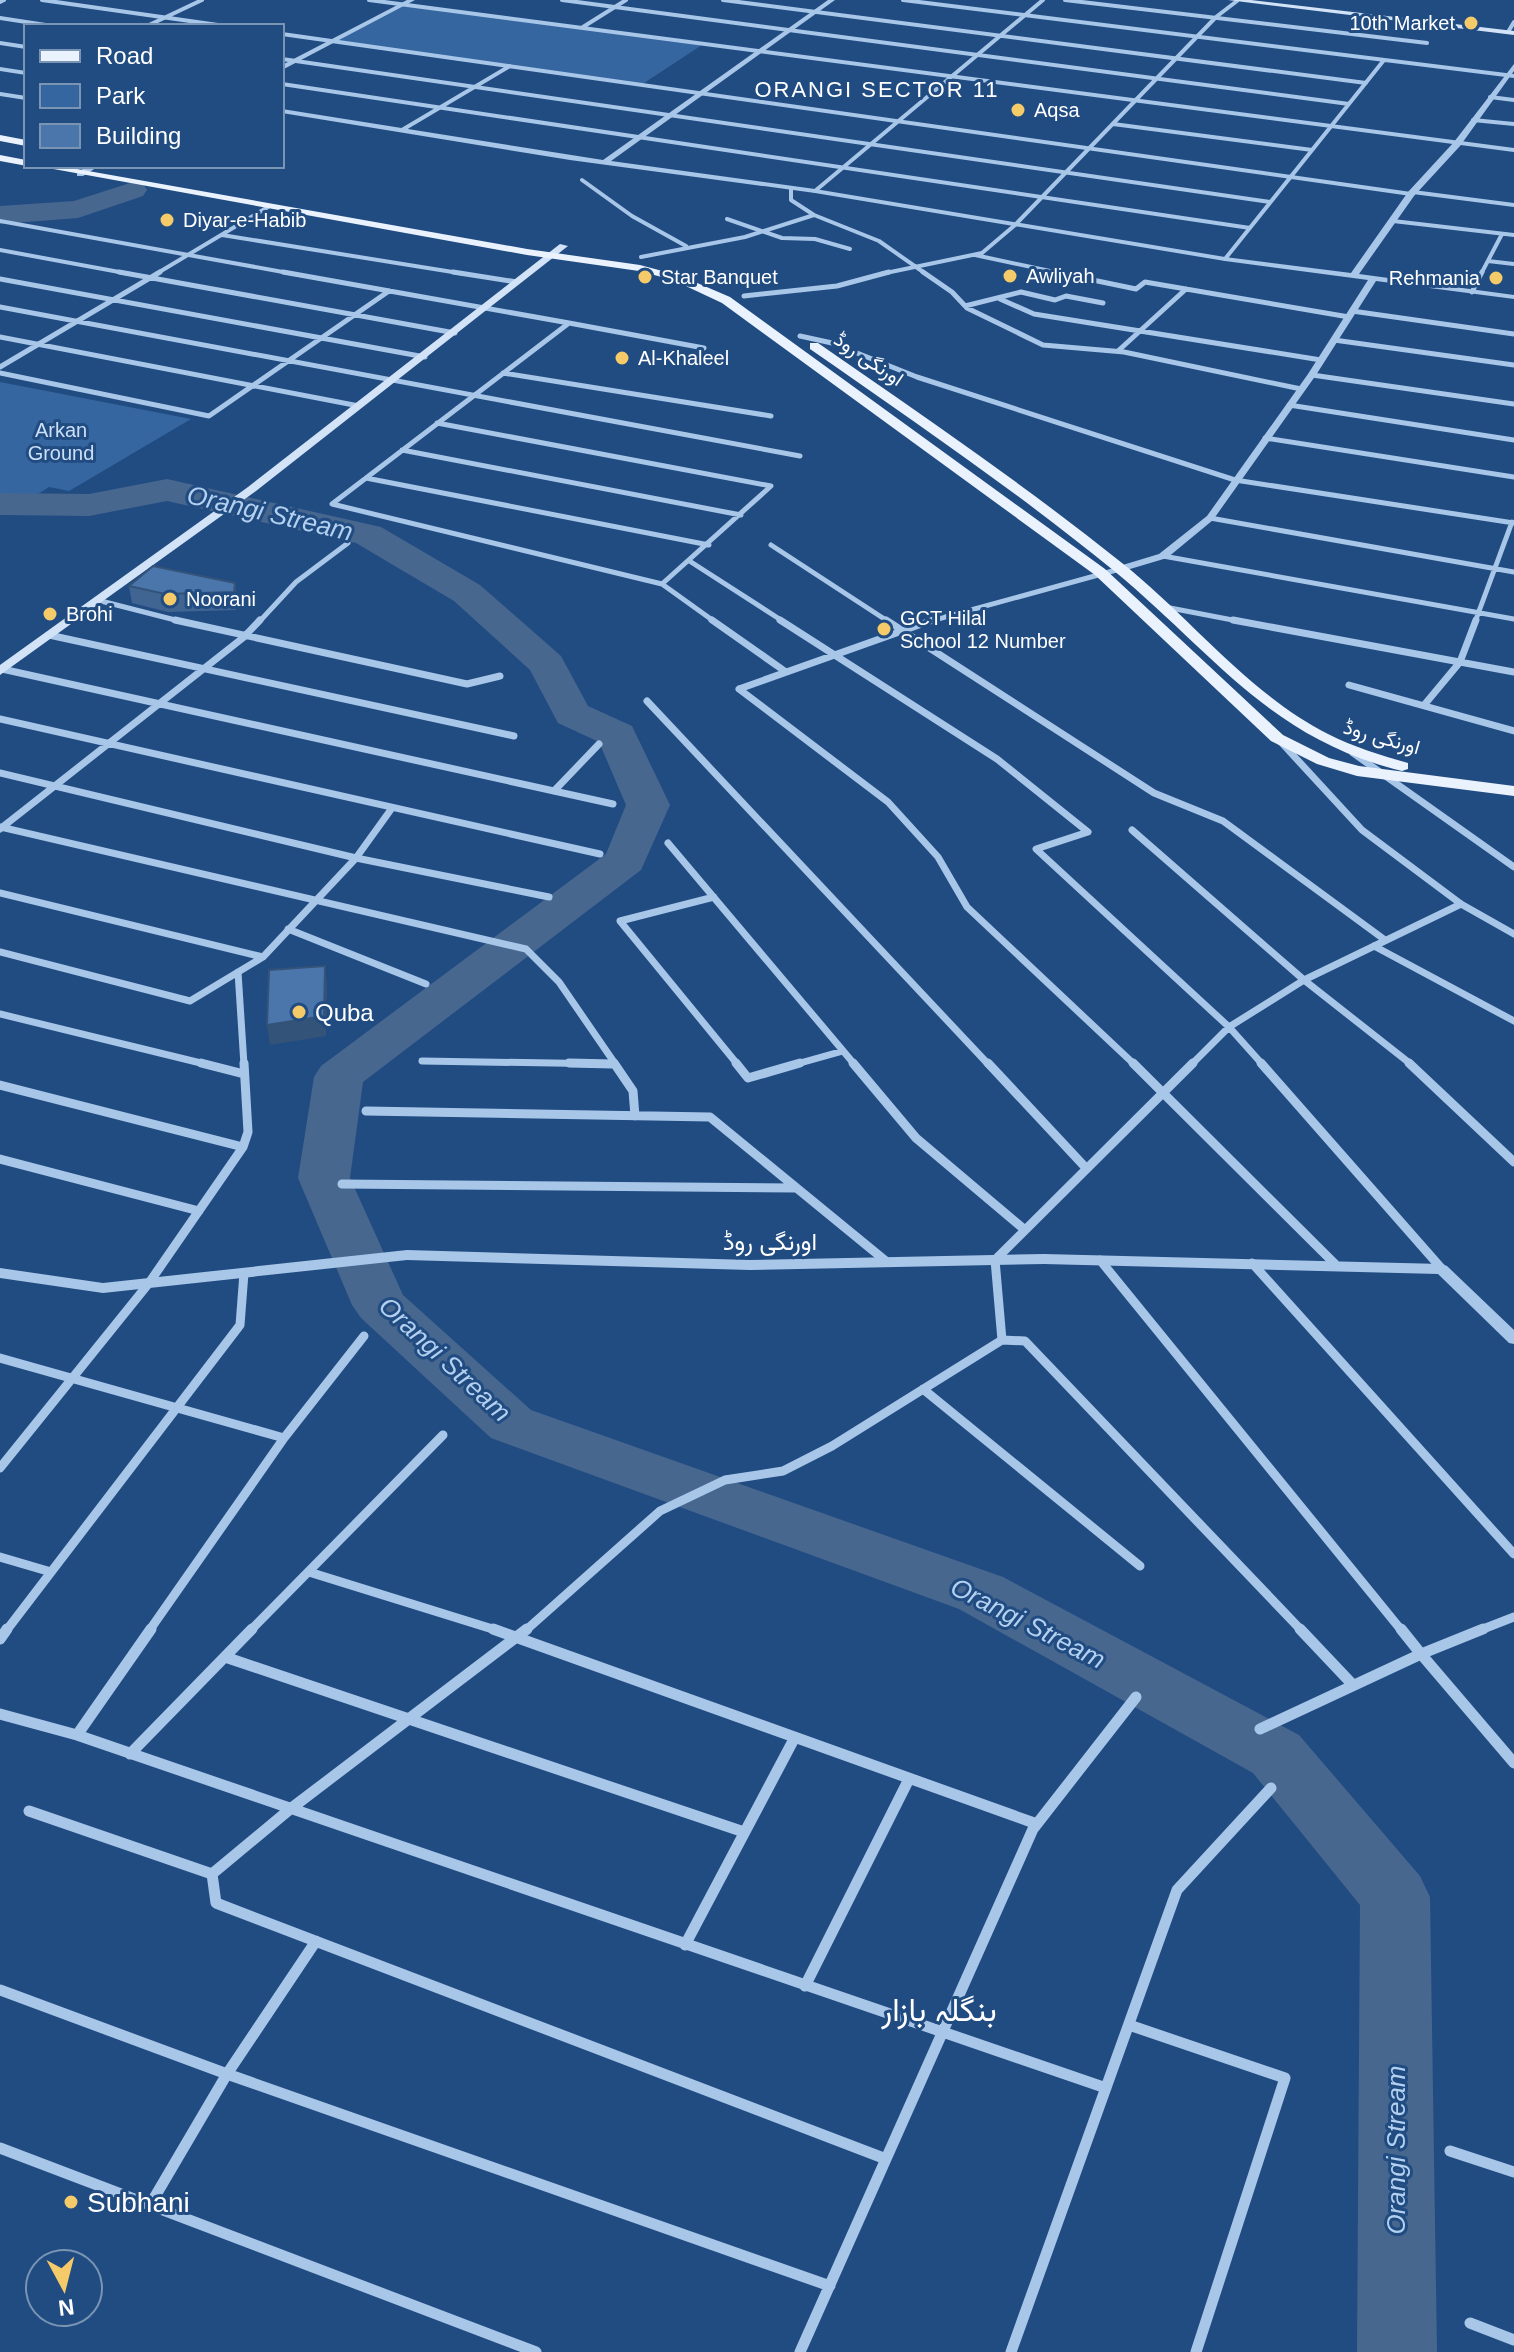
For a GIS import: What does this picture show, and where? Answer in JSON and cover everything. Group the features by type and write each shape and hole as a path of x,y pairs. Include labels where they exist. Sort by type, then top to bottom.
{"main road":[{"path":"1235,0 1511,32"},
{"path":"1267,0 1472,23 1487,29"},
{"path":"0,138 24,143"},
{"path":"0,158 24,163"},
{"path":"52,168 527,252 557,250 677,278 726,300 1100,572 1277,738 1323,761 1384,775 1514,791"},
{"name":"اورنگی روڈ","path":"119,168 557,250 641,257 744,296 904,407 1120,569 1297,726 1351,752 1429,771 1514,778"},
{"path":"1,670 252,489 425,357 557,250"}],"street":[{"path":"42,0 211,24"},
{"path":"151,24 202,0"},
{"path":"369,0 1514,150"},
{"path":"284,67 412,0"},
{"path":"562,0 1349,104"},
{"path":"583,28 626,0"},
{"path":"723,0 1366,83"},
{"path":"605,162 832,0"},
{"path":"903,0 1509,76"},
{"path":"815,191 1043,0"},
{"path":"1065,0 1427,43"},
{"path":"744,296 837,286 913,265 982,253 1043,197 1235,0"},
{"path":"0,18 39,24"},
{"path":"1511,32 1514,22"},
{"path":"284,34 1291,178 1514,205"},
{"path":"0,43 24,47"},
{"path":"284,59 1270,202"},
{"path":"1225,259 1384,60"},
{"path":"402,130 510,66"},
{"path":"1354,275 1412,193 1457,144 1514,66"},
{"path":"0,69 24,73"},
{"path":"284,84 1250,228"},
{"path":"0,94 24,98"},
{"path":"1490,97 1514,100"},
{"path":"284,111 605,162 815,191 1225,259 1514,297"},
{"path":"1473,120 1514,124"},
{"path":"1113,124 1312,150"},
{"path":"80,174 91,168"},
{"path":"582,180 632,216 687,246"},
{"path":"791,188 791,200 814,215 879,241 952,292 965,306 1043,345 1118,351 1301,389"},
{"path":"0,370 72,323 268,207"},
{"path":"641,257 814,215"},
{"path":"727,219 782,238 815,239 850,249"},
{"path":"0,221 704,348"},
{"path":"1393,221 1514,235"},
{"path":"221,234 517,282"},
{"path":"1472,292 1502,234"},
{"path":"0,250 455,333"},
{"path":"971,254 1136,289 1145,282 1350,314 1514,334"},
{"path":"1488,261 1514,264"},
{"path":"1335,1264 1162,1091 967,907 938,857 888,802 739,689 957,611 1163,556 1210,518 1312,375 1374,278"},
{"path":"0,279 425,357"},
{"path":"1118,351 1186,289"},
{"path":"0,370 209,416 389,291"},
{"path":"965,306 1021,292 1055,300 1066,296 1103,303"},
{"path":"1000,299 1034,314 1321,360"},
{"path":"0,307 285,363 800,456"},
{"path":"569,323 332,504 662,584 786,672"},
{"path":"800,336 832,343 917,377 1235,480 1513,523 1460,662 1425,704"},
{"path":"0,337 359,406"},
{"path":"1334,340 1514,365"},
{"path":"503,373 771,416"},
{"path":"1312,375 1514,404"},
{"path":"1289,405 1514,440"},
{"path":"437,423 771,486 691,562 662,584"},
{"path":"1265,438 1514,477"},
{"path":"402,450 741,515"},
{"path":"366,478 709,545"},
{"path":"1210,518 1514,572"},
{"path":"1,828 244,637 296,582 348,543"},
{"path":"771,545 1154,793 1223,821 1385,940"},
{"path":"1163,556 1514,619"},
{"path":"691,562 997,759 1088,832 1036,849 1229,1027 1442,1269 1514,1339"},
{"path":"97,600 244,637 467,684 500,676"},
{"path":"1161,606 1514,672"},
{"path":"49,635 514,736"},
{"path":"1,670 613,804"},
{"path":"1349,685 1514,731"},
{"path":"647,701 1086,1168"},
{"path":"0,719 600,854"},
{"path":"1277,738 1362,830 1461,904 1514,934"},
{"path":"554,791 599,744"},
{"path":"1351,752 1511,868 1514,867"},
{"path":"0,773 356,858 549,897"},
{"path":"0,952 190,1001 263,957 356,858 392,808"},
{"path":"1,828 526,949 559,982 633,1091 635,1116"},
{"path":"1132,830 1304,980 1433,1082 1514,1162"},
{"path":"668,843 916,1138 1025,1230"},
{"path":"0,893 263,957"},
{"path":"714,897 620,921 748,1078 843,1051"},
{"path":"1002,1340 995,1260 1229,1027 1304,980 1461,904"},
{"path":"288,929 426,984"},
{"path":"1374,946 1514,1021"},
{"path":"0,1468 5,1454 74,1380 149,1283 243,1147 248,1132 238,972"},
{"path":"0,1014 244,1074"},
{"path":"422,1061 613,1064"},
{"path":"0,1085 243,1147"},
{"path":"366,1111 710,1117 887,1262"},
{"path":"0,1159 199,1211"},
{"path":"342,1184 797,1188"},
{"name":"اورنگی روڈ","path":"0,1273 103,1288 407,1255 750,1265 1100,1260 1442,1269"},
{"path":"1100,1260 1421,1654 1514,1763"},
{"path":"1252,1263 1514,1554"},
{"path":"0,1639 240,1325 244,1273"},
{"path":"77,1735 284,1438 364,1336"},
{"path":"212,1874 289,1810 518,1637 660,1511 725,1480 783,1471 832,1446 1002,1340 1025,1341 1353,1685"},
{"path":"0,1358 284,1438"},
{"path":"923,1389 1140,1566"},
{"path":"130,1754 443,1435"},
{"path":"0,1557 51,1572"},
{"path":"309,1572 518,1637 794,1739 1037,1824"},
{"path":"1260,1729 1421,1654 1514,1617"},
{"path":"225,1657 744,1832"},
{"path":"800,2352 1037,1824 1136,1697"},
{"path":"0,1714 77,1735 1106,2088"},
{"path":"685,1945 794,1739"},
{"path":"805,1986 909,1779"},
{"path":"1011,2352 1177,1890 1271,1788"},
{"path":"29,1811 212,1874"},
{"path":"212,1874 216,1903 886,2159"},
{"path":"150,2205 227,2074 316,1941"},
{"path":"0,1990 227,2074 830,2286"},
{"path":"1129,2025 1285,2078 1196,2352"},
{"path":"0,2148 536,2352"},
{"path":"1450,2151 1514,2172"},
{"path":"1470,2323 1514,2340"}],"green space":[{"path":"403,5 705,43 641,85 333,41"},
{"name":"Arkan Ground","path":"0,382 191,419 69,491 49,487 33,497 0,498"}],"building":[{"path":"153,566 235,583 234,592 165,594 129,586"},
{"path":"325,966 324,1016 267,1025 269,970"}],"waterway":[{"path":"0,215 78,209 133,190"},
{"name":"Orangi Stream","path":"0,504 89,505 167,490 368,535 467,593 547,664 572,714 617,735 648,805 625,861 561,906 339,1077 324,1178 380,1305 511,1424 981,1593 1276,1754 1395,1897 1397,2352"}],"place":[{"name":"10th Market","path":"1471,23"},
{"name":"Aqsa","path":"1018,110"},
{"name":"Diyar-e-Habib","path":"167,220"},
{"name":"Awliyah","path":"1010,276"},
{"name":"Star Banquet","path":"645,277"},
{"name":"Rehmania","path":"1496,278"},
{"name":"Al-Khaleel","path":"622,358"},
{"name":"Noorani","path":"170,599"},
{"name":"Brohi","path":"50,614"},
{"name":"GCT Hilal School 12 Number","path":"884,629"},
{"name":"Quba","path":"299,1012"},
{"name":"Subhani","path":"71,2202"}],"district":[{"name":"ORANGI SECTOR 11","path":"877,89"},
{"name":"بنگلہ بازار","path":"939,2010"}]}
